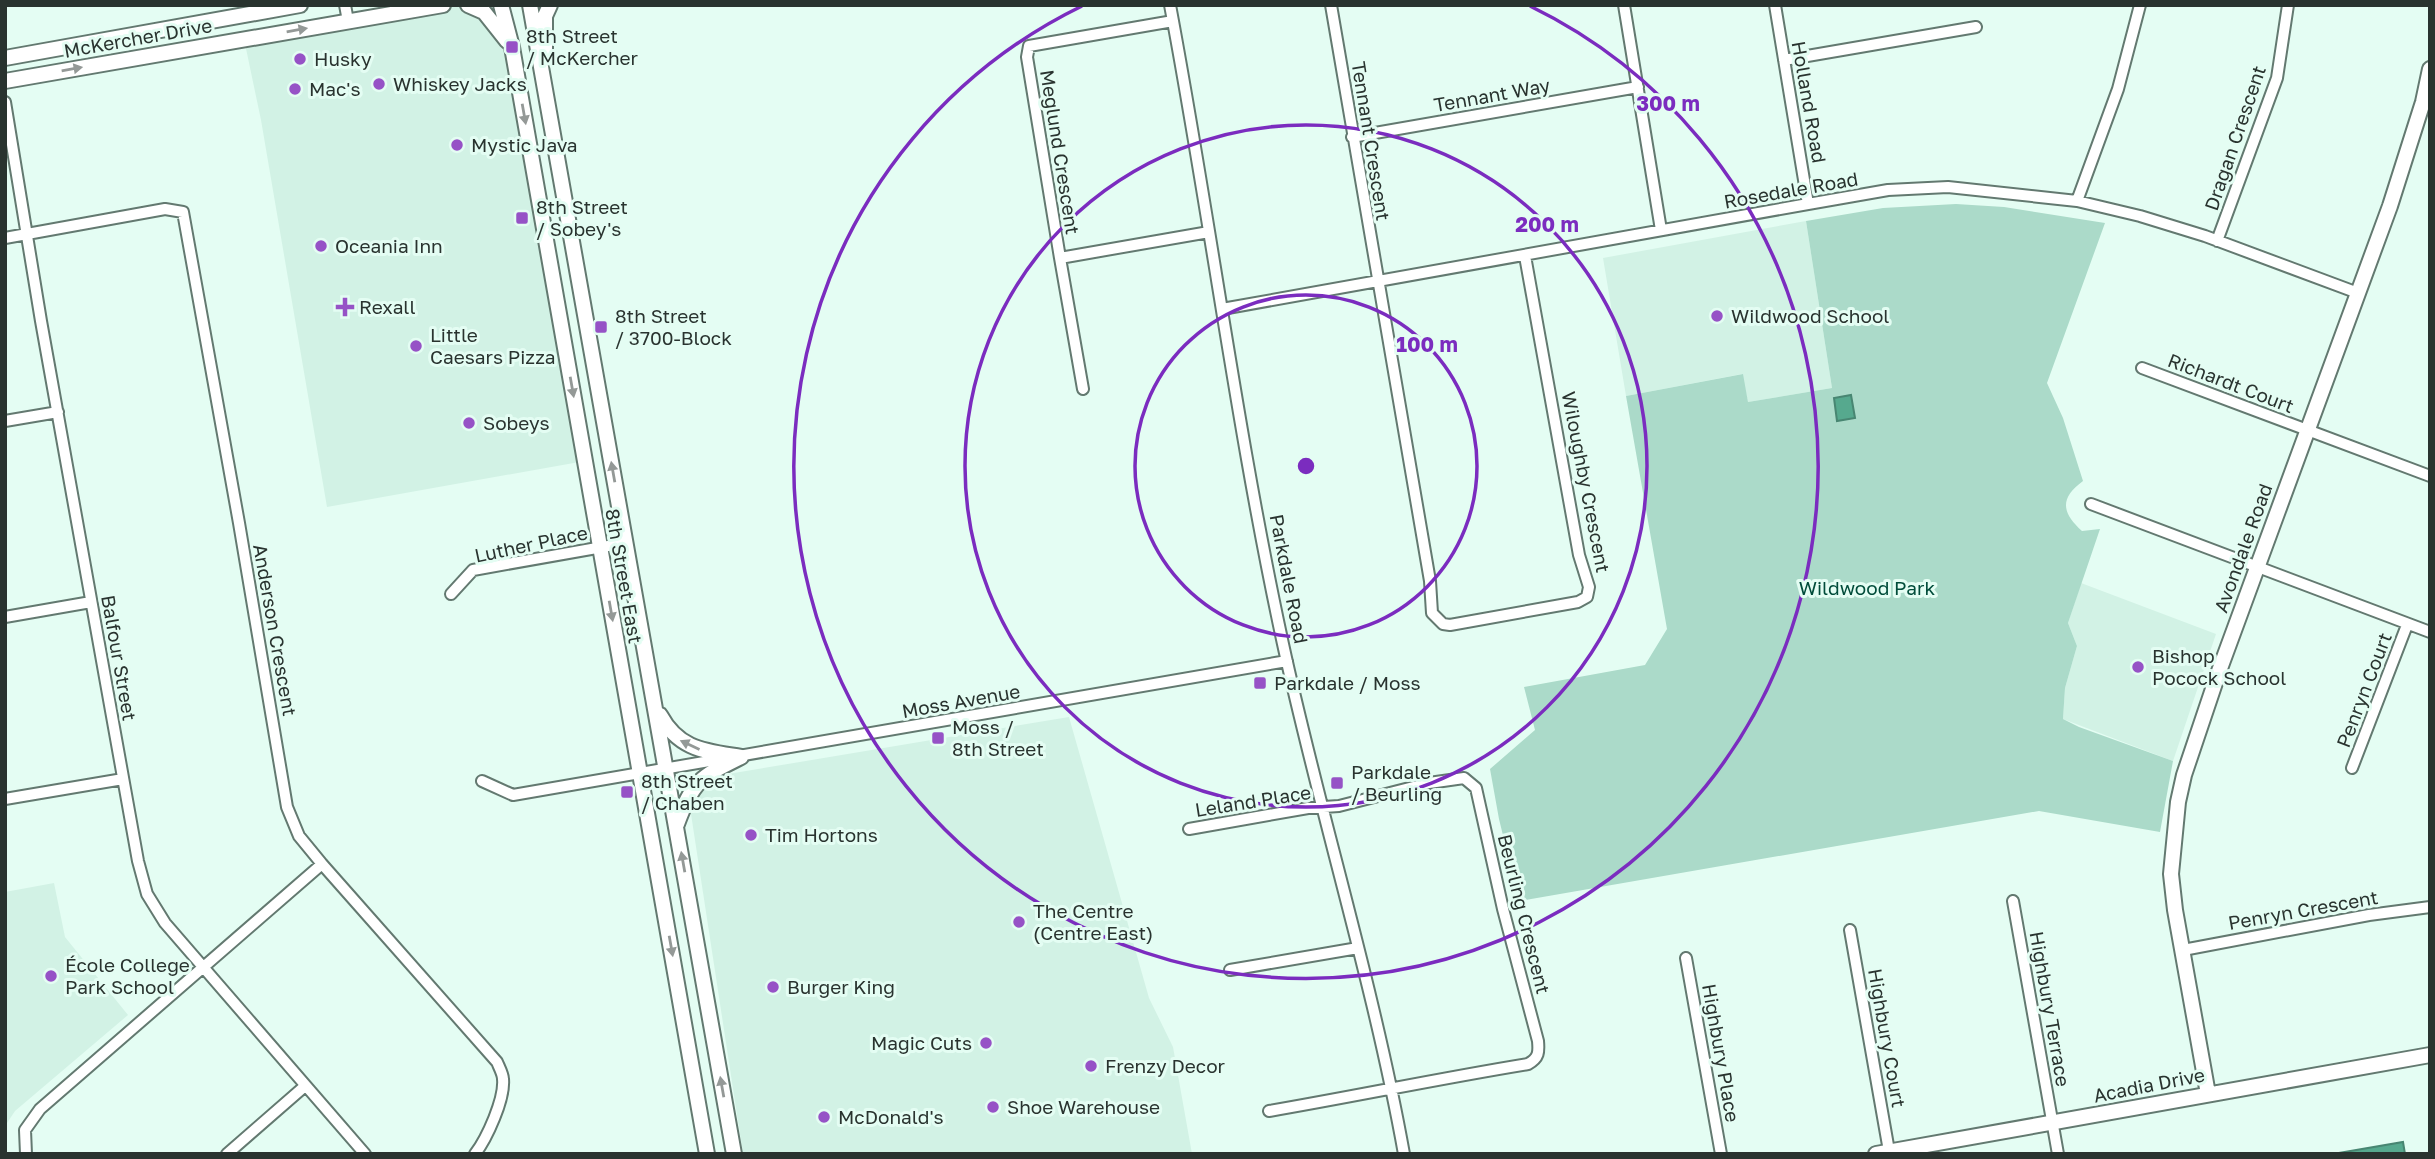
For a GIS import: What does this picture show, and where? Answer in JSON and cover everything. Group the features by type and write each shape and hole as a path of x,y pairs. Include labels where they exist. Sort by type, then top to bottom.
{"main road":[{"name":"McKercher Drive","path":"5,58 300,5"},
{"name":"McKercher Drive","path":"5,81 443,5"},
{"path":"468,5 484,12 512,47"},
{"name":"8th Street East","path":"501,5 512,47 707,1154"},
{"name":"8th Street East","path":"530,5 734,1154"},
{"path":"545,90 545,16 550,5"},
{"name":"Avondale Road","path":"2208,1094 2175,910 2171,874 2175,817 2191,753 2256,566 2390,206 2423,103 2430,69"},
{"path":"656,708 667,727 684,744 741,757"},
{"path":"676,825 687,795 696,784 711,772 741,757"},
{"name":"Acadia Drive","path":"1882,1153 2430,1055"}],"street":[{"path":"345,5 348,20"},
{"name":"Parkdale Road","path":"1170,5 1222,309 1287,660 1392,1088 1404,1154"},
{"name":"Tennant Crescent","path":"1331,5 1377,282"},
{"path":"1624,5 1661,230"},
{"name":"Holland Road","path":"1775,5 1808,204"},
{"path":"2077,201 2118,89 2140,5"},
{"name":"Dragan Crescent","path":"2217,241 2277,78 2287,5"},
{"name":"Meglund Crescent","path":"1173,21 1028,46 1027,57 1060,258 1209,232"},
{"path":"1784,60 1976,27"},
{"name":"Tennant Way","path":"1352,137 1638,87"},
{"name":"Balfour Street","path":"5,102 91,602 138,861 147,894 165,923 360,1151"},
{"name":"Rosedale Road","path":"1222,309 1888,190 1948,187 2077,201 2140,216 2358,293"},
{"name":"Anderson Crescent","path":"5,238 165,209 183,212 287,807 299,836 322,864 497,1062 503,1078 501,1097 483,1143 474,1154"},
{"name":"Wiloughby Crescent","path":"1377,282 1430,581 1432,613 1443,624 1450,625 1578,602 1587,597 1589,587 1579,555 1525,256"},
{"path":"1060,258 1083,389"},
{"name":"Richardt Court","path":"2142,368 2430,476"},
{"path":"5,421 58,412"},
{"path":"2091,504 2430,632"},
{"name":"Luther Place","path":"451,594 473,570 625,543"},
{"path":"5,617 91,602"},
{"name":"Penryn Court","path":"2353,768 2407,625"},
{"name":"Moss Avenue","path":"482,781 513,795 1287,660"},
{"name":"Beurling Crescent","path":"1324,807 1339,806 1429,783 1464,778 1476,788 1503,909 1538,1041 1539,1054 1535,1061 1528,1064 1392,1088"},
{"path":"5,799 123,779"},
{"name":"Leland Place","path":"1189,830 1324,807"},
{"path":"26,1154 25,1130 40,1109 322,864"},
{"name":"Highbury Terrace","path":"2013,901 2058,1154"},
{"name":"Penryn Crescent","path":"2183,950 2369,915 2430,907"},
{"name":"Highbury Court","path":"1850,930 1882,1153"},
{"path":"1230,970 1358,948"},
{"name":"Highbury Place","path":"1686,958 1721,1154"},
{"path":"227,1154 305,1086"},
{"path":"1269,1111 1392,1088"}],"shaded area":[{"path":"443,5 468,5 512,47 585,461 327,507 261,120 244,39"},
{"name":"Wildwood School","path":"1806,221 1832,388 1748,402 1742,374 1626,396 1603,258"},
{"path":"1851,395 1855,418 1837,421 1834,398"},
{"name":"Bishop Pocock School","path":"2081,583 2216,634 2173,761 2063,719 2065,688 2077,646 2068,623"},
{"path":"1069,717 1149,998 1173,1047 1192,1154 743,1154 691,814 696,795 722,775"},
{"name":"École College Park School","path":"54,883 65,937 128,1015 15,1111 5,1126 5,892"},
{"path":"2403,1142 2405,1154 2333,1154"}],"green space":[{"name":"Wildwood Park","path":"1956,204 2004,207 2105,223 2047,383 2063,418 2083,481 2070,493 2067,511 2082,531 2100,529 2068,623 2077,646 2065,688 2063,719 2173,761 2160,832 2039,811 1519,901 1490,769 1535,730 1524,687 1645,665 1667,629 1626,396 1743,374 1748,402 1832,388 1806,221 1883,208"}],"place":[{"name":"8th Street / McKercher","path":"512,47"},
{"name":"Husky","path":"300,59"},
{"name":"Whiskey Jacks","path":"379,84"},
{"name":"Mac's","path":"295,89"},
{"name":"Mystic Java","path":"457,145"},
{"name":"8th Street / Sobey's","path":"522,218"},
{"name":"Oceania Inn","path":"321,246"},
{"name":"Rexall","path":"345,307"},
{"name":"Wildwood School","path":"1717,316"},
{"name":"8th Street / 3700-Block","path":"601,327"},
{"name":"Little Caesars Pizza","path":"416,346"},
{"name":"Sobeys","path":"469,423"},
{"name":"Bishop Pocock School","path":"2138,667"},
{"name":"Parkdale / Moss","path":"1260,683"},
{"name":"Moss / 8th Street","path":"938,738"},
{"name":"Parkdale / Beurling","path":"1337,783"},
{"name":"8th Street / Chaben","path":"627,792"},
{"name":"Tim Hortons","path":"751,835"},
{"name":"The Centre (Centre East)","path":"1019,922"},
{"name":"École College Park School","path":"51,976"},
{"name":"Burger King","path":"773,987"},
{"name":"Magic Cuts","path":"986,1043"},
{"name":"Frenzy Decor","path":"1091,1066"},
{"name":"Shoe Warehouse","path":"993,1107"},
{"name":"McDonald's","path":"824,1117"}]}
